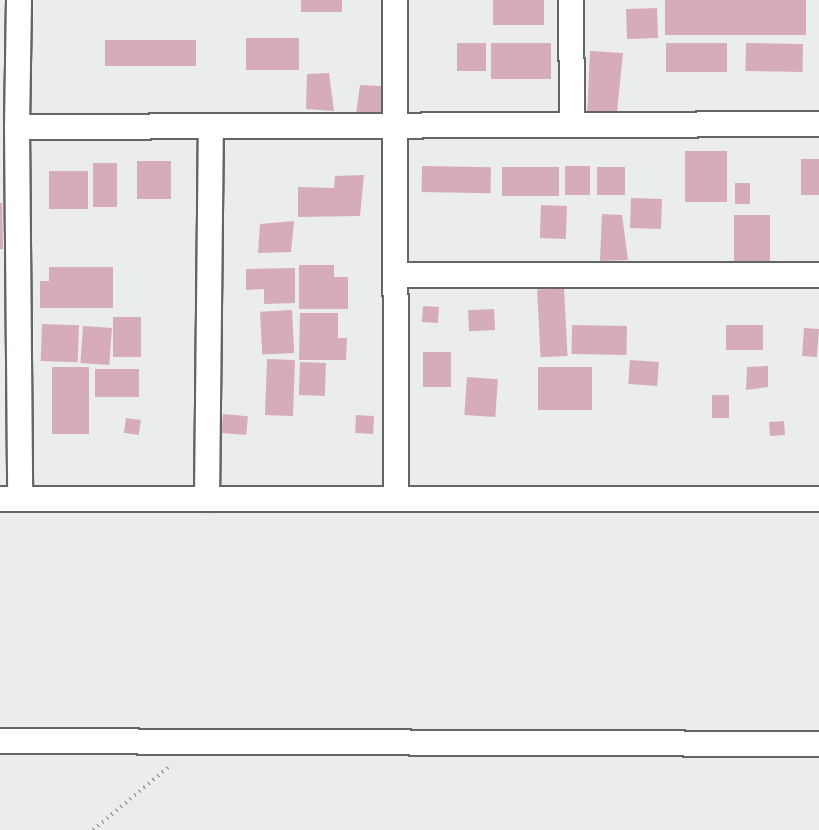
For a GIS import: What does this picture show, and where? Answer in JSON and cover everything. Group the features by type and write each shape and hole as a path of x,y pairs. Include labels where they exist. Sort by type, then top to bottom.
{"street":[{"path":"19,0 17,127 9,274 10,499 819,499"},
{"path":"395,0 396,499"},
{"path":"571,0 572,124"},
{"path":"17,127 819,124"},
{"path":"207,499 211,126"},
{"path":"396,275 819,275"},
{"path":"0,741 819,744"}],"path":[{"path":"93,830 199,742"}],"building":[{"path":"301,0 342,0 342,12 301,12"},
{"path":"493,0 544,0 544,25 493,25"},
{"path":"665,0 806,0 806,35 665,35"},
{"path":"657,8 658,38 627,39 626,9"},
{"path":"246,38 299,38 299,70 246,70"},
{"path":"105,40 196,40 196,66 105,66"},
{"path":"457,43 486,43 486,71 457,71"},
{"path":"491,43 551,43 551,79 491,79"},
{"path":"666,43 727,43 727,72 666,72"},
{"path":"746,43 803,44 803,72 746,71"},
{"path":"590,51 623,53 617,112 587,117"},
{"path":"329,73 334,111 306,109 307,74"},
{"path":"360,85 382,86 382,116 356,114"},
{"path":"685,151 727,151 727,202 685,202"},
{"path":"801,159 819,159 819,195 801,195"},
{"path":"137,161 171,161 171,199 137,199"},
{"path":"93,163 117,163 117,207 93,207"},
{"path":"422,166 491,167 491,193 422,192"},
{"path":"565,166 590,166 590,195 565,195"},
{"path":"502,167 559,167 559,196 502,196"},
{"path":"597,167 625,167 625,195 597,195"},
{"path":"49,171 88,171 88,209 49,209"},
{"path":"364,175 360,216 298,217 298,187 334,188 335,176"},
{"path":"735,183 750,183 750,204 735,204"},
{"path":"631,198 662,199 661,229 630,228"},
{"path":"0,203 2,203 3,249 0,249"},
{"path":"541,205 567,206 566,239 540,238"},
{"path":"602,214 622,215 628,260 600,261"},
{"path":"734,215 770,215 770,261 734,261"},
{"path":"294,221 291,252 258,253 260,224"},
{"path":"299,265 334,265 334,277 348,277 348,309 299,309"},
{"path":"49,267 113,267 113,308 40,308 40,281 49,281"},
{"path":"295,268 295,303 264,304 264,289 246,290 246,269"},
{"path":"564,288 568,356 541,357 537,289"},
{"path":"423,306 439,307 438,323 422,322"},
{"path":"494,309 495,330 469,331 468,310"},
{"path":"292,310 294,353 262,355 260,312"},
{"path":"300,313 338,313 338,338 347,338 346,360 299,360"},
{"path":"113,317 141,317 141,357 113,357"},
{"path":"42,324 79,325 78,362 41,361"},
{"path":"572,325 627,326 626,355 571,354"},
{"path":"726,325 763,325 763,350 726,350"},
{"path":"83,326 112,328 109,365 80,363"},
{"path":"804,328 819,329 817,357 802,356"},
{"path":"423,352 451,352 451,387 423,387"},
{"path":"267,359 295,360 293,416 265,415"},
{"path":"630,360 659,362 657,386 628,384"},
{"path":"300,362 326,363 325,396 299,395"},
{"path":"768,366 768,387 746,390 747,367"},
{"path":"52,367 89,367 89,434 52,434"},
{"path":"538,367 592,367 592,410 538,410"},
{"path":"95,369 139,369 139,397 95,397"},
{"path":"467,377 498,379 495,417 464,415"},
{"path":"712,395 729,395 729,418 712,418"},
{"path":"223,414 248,416 246,435 221,433"},
{"path":"356,415 374,416 373,434 355,433"},
{"path":"126,418 141,420 139,435 124,433"},
{"path":"784,421 785,435 770,436 769,422"}]}
